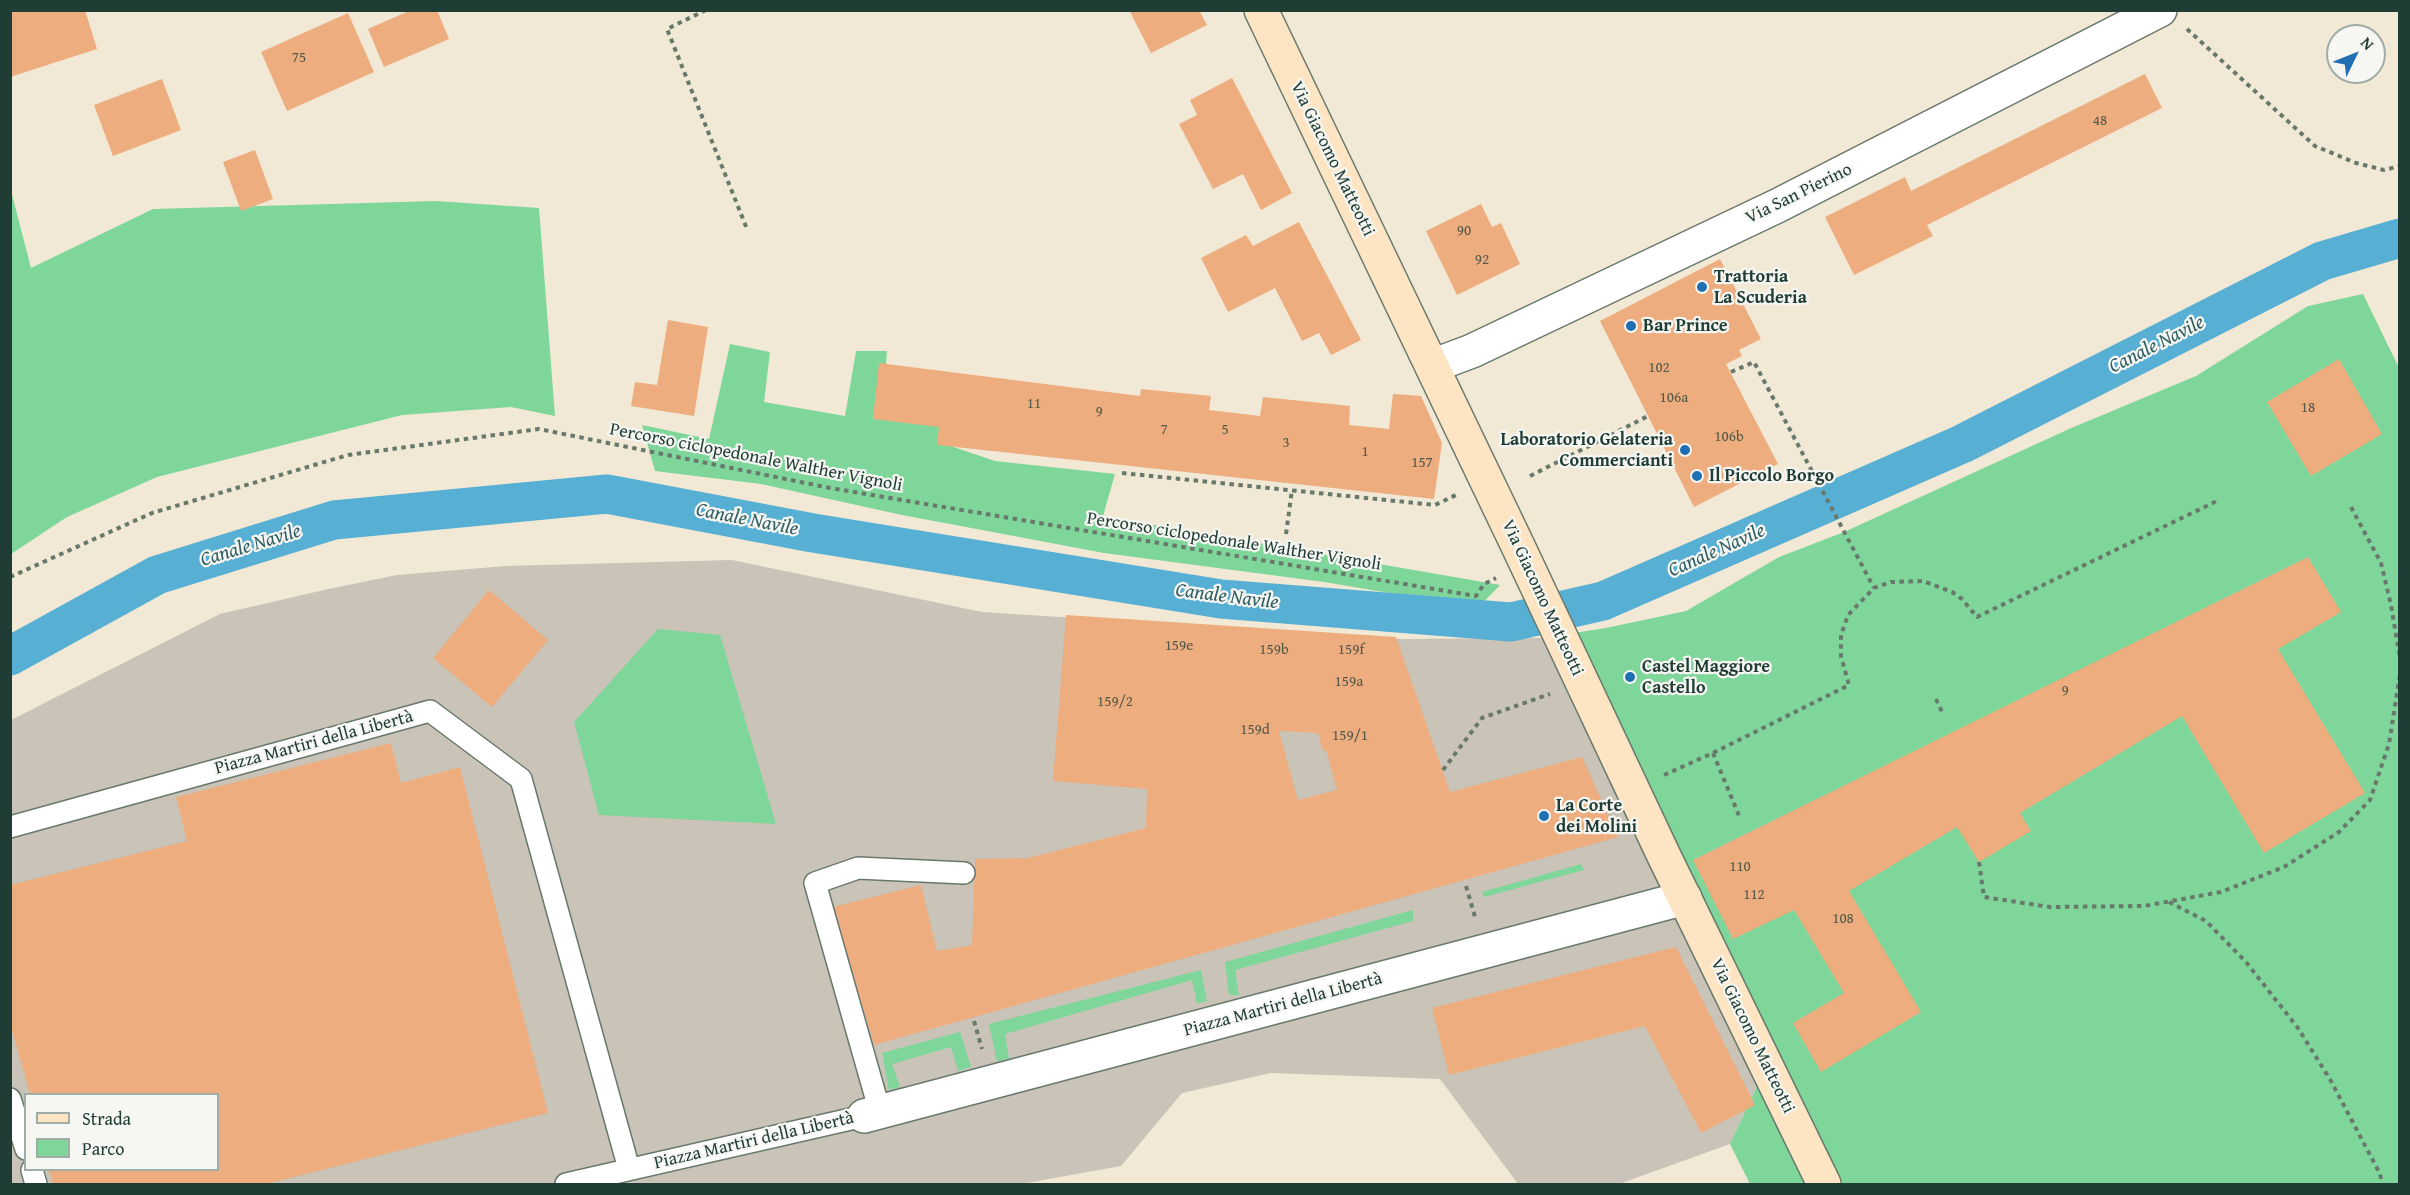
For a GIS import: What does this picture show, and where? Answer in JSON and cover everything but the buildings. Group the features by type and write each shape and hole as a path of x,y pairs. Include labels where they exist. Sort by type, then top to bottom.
{"street":[{"name":"Via Giacomo Matteotti","path":"1261,10 1432,366 1516,571 1561,639 1824,1185"},
{"name":"Via San Pierino","path":"1432,366 1472,351 2172,18"},
{"name":"Piazza Martiri della Libertà","path":"872,1114 1685,898"}],"lane":[{"name":"Piazza Martiri della Libertà","path":"10,827 430,711 521,778 629,1169"},
{"name":"Piazza Martiri della Libertà","path":"566,1185 872,1114 815,883 858,868 964,873"},
{"path":"10,1099 24,1143"}],"path":[{"path":"706,10 667,29 747,229"},
{"path":"2172,18 2315,146 2356,163 2384,170 2400,166"},
{"path":"1731,372 1754,362 1874,588"},
{"path":"1530,476 1648,416"},
{"name":"Percorso ciclopedonale Walther Vignoli","path":"10,577 152,513 348,455 539,429 830,488 1476,596 1484,584 1516,571"},
{"path":"1122,473 1435,505 1465,492"},
{"path":"1286,534 1292,490"},
{"path":"1673,771 1849,685 1840,656 1841,635 1848,615 1874,588 1891,582 1923,581 1952,592 1962,599 1977,617 2219,501"},
{"path":"2351,507 2381,563 2400,658"},
{"path":"1979,862 1984,897 2050,907 2144,906 2221,892 2284,867 2338,832 2370,800 2389,744 2400,674"},
{"path":"1443,770 1482,718 1561,691"},
{"path":"1936,699 1943,714"},
{"path":"1713,753 1740,818"},
{"path":"2168,901 2206,921 2246,962 2298,1028 2331,1081 2379,1172 2383,1185"}],"shaded area":[{"path":"732,560 982,612 1402,639 1546,638 1766,1067 1730,1144 1619,1184 1518,1184 1440,1079 1271,1073 1182,1093 1121,1166 1021,1184 11,1184 11,720 220,614 397,575 506,566"}],"green space":[{"path":"10,187 31,268 153,209 436,201 539,208 555,416 511,407 402,415 157,477 67,517 11,554"},
{"path":"2363,294 2400,370 2399,1184 1750,1184 1730,1144 1766,1067 1561,635 1686,611 1779,557 1844,532 2069,429 2196,376 2308,306"},
{"path":"730,344 770,352 764,402 845,416 856,351 887,351 882,415 947,424 945,444 995,461 1115,474 1103,516 1500,585 1478,608 1324,582 1104,553 902,515 761,484 655,471 642,425 709,439"},
{"path":"658,629 720,635 776,824 599,815 574,722"},
{"path":"1581,864 1584,870 1484,897 1482,892"},
{"path":"1413,910 1413,921 1235,970 1239,995 1229,995 1225,962"},
{"path":"1201,970 1207,1001 1197,1004 1192,980 1005,1034 1009,1059 997,1061 989,1024"},
{"path":"960,1032 971,1067 958,1071 951,1047 892,1064 900,1087 889,1090 882,1053"}],"waterway":[{"name":"Canale Navile","path":"10,656 157,575 334,520 607,494 813,533 1221,599 1511,622 1603,601 1962,444 2322,261 2400,238"}],"place":[{"name":"Trattoria La Scuderia","path":"1702,287"},
{"name":"Bar Prince","path":"1631,326"},
{"name":"Laboratorio Gelateria Commercianti","path":"1685,450"},
{"name":"Il Piccolo Borgo","path":"1697,476"},
{"name":"Castel Maggiore Castello","path":"1630,677"},
{"name":"La Corte dei Molini","path":"1544,816"}]}
